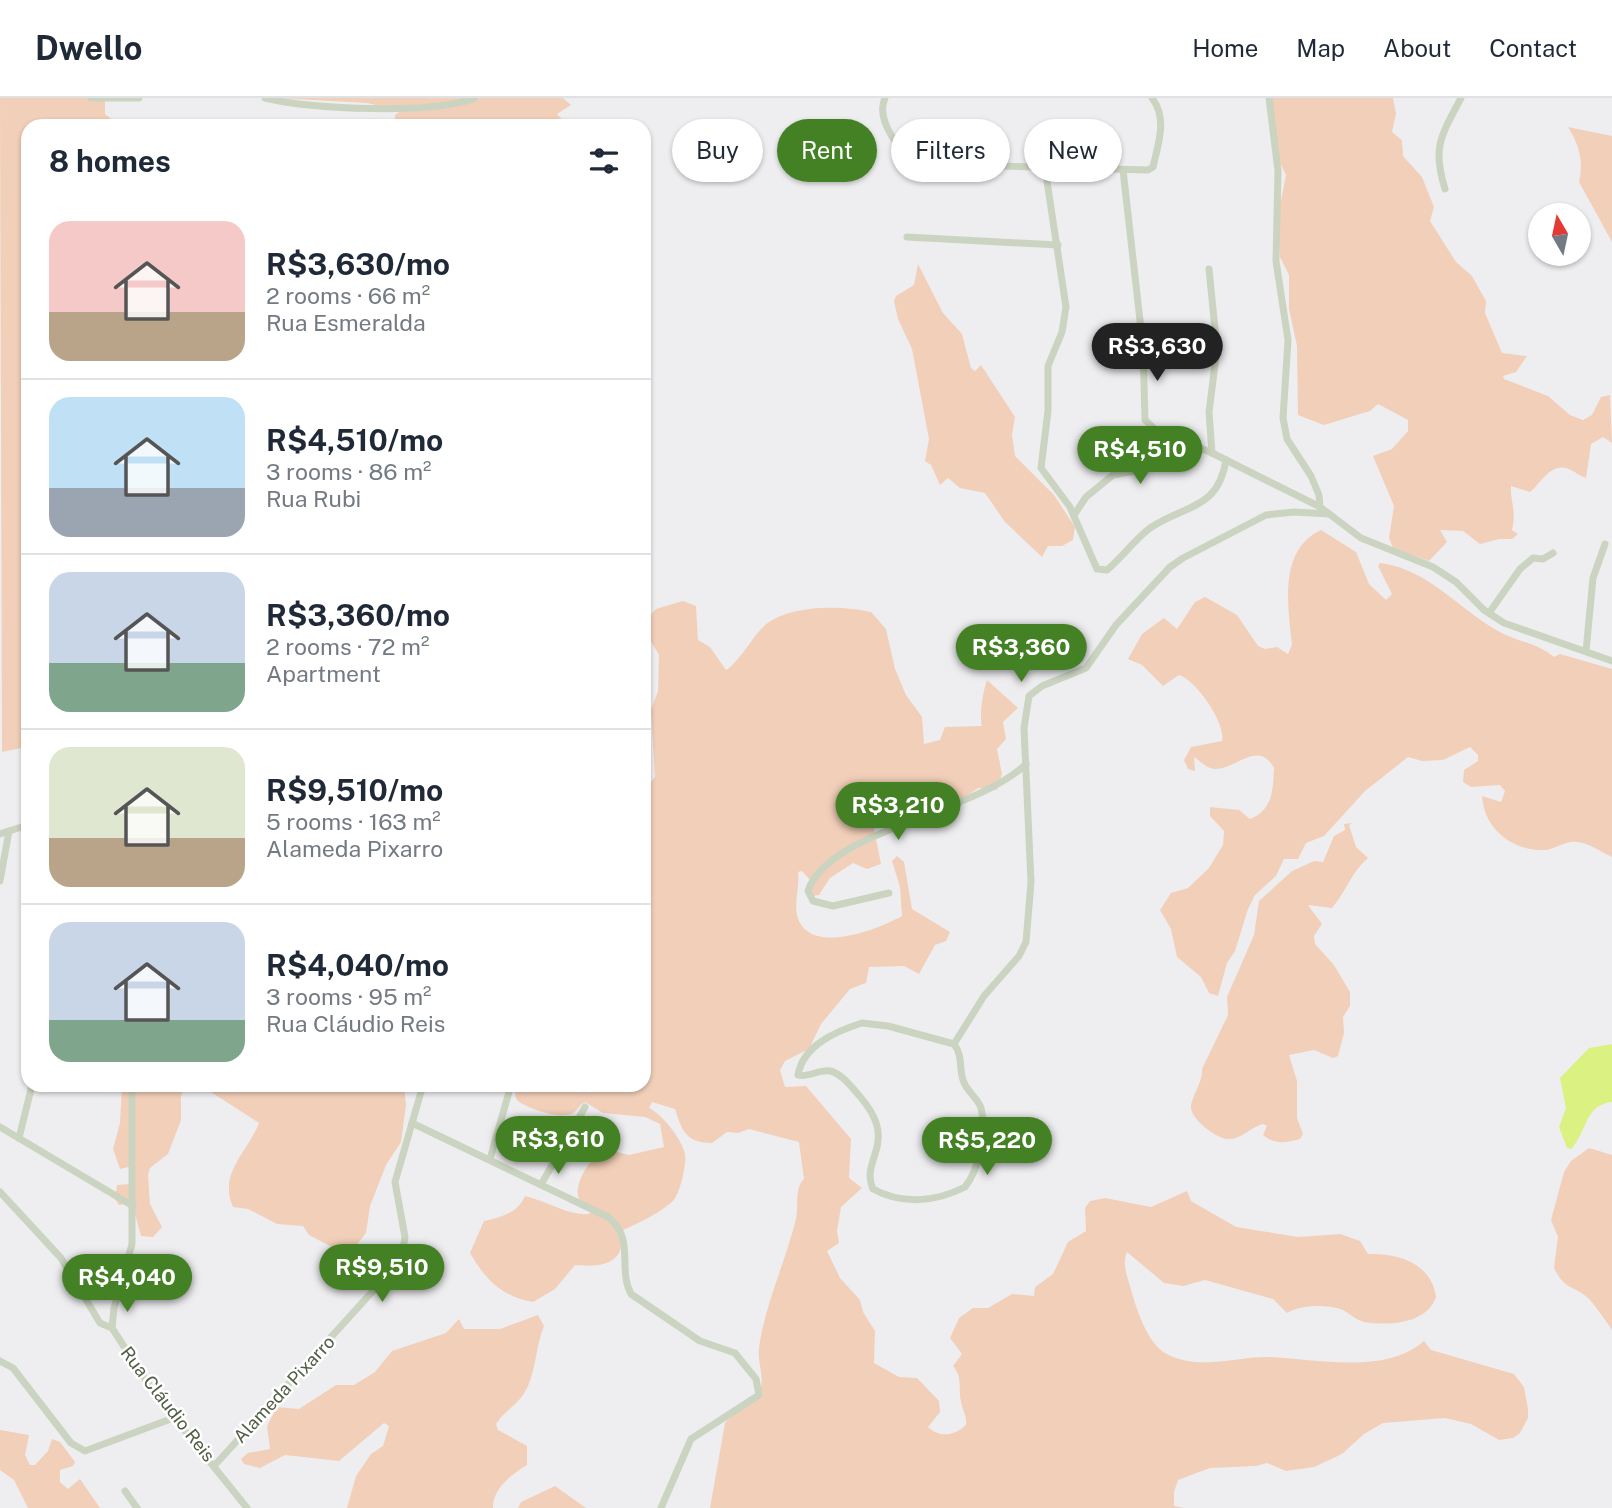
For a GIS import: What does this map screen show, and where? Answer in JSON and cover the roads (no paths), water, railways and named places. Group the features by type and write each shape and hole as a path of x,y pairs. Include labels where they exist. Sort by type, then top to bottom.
{"street":[{"path":"91,98 139,98"},
{"path":"265,98 304,104 396,107 457,104 475,98"},
{"path":"885,98 882,109 887,126 904,153 921,164 1024,167"},
{"path":"1153,98 1159,110 1161,127 1153,167 1148,170 1123,170 1143,346 1144,417 1147,424 1320,507 1361,538 1433,567 1456,582 1489,613 1512,626 1612,661"},
{"path":"1269,98 1278,171 1276,261 1288,340 1283,418 1287,439 1311,476 1319,495 1320,507"},
{"path":"1445,189 1437,156 1439,142 1461,98"},
{"path":"1047,182 1066,307 1062,332 1048,366 1048,411 1041,468 1074,514 1093,564 1104,572 1148,530 1215,493 1226,460"},
{"path":"907,237 1058,245"},
{"path":"1209,269 1217,349 1209,412 1212,453"},
{"path":"1074,514 1086,497 1113,475 1152,468 1157,461 1163,432"},
{"path":"954,1044 984,996 1019,956 1026,942 1031,881 1025,715 1029,696 1042,686 1086,668 1116,625 1170,567 1266,516 1294,512 1329,514"},
{"path":"1586,652 1592,613 1593,578 1605,544"},
{"path":"1489,613 1520,569 1533,558 1543,559 1553,553"},
{"path":"889,893 833,906 813,901 808,891 821,870 860,842 958,805 1011,779 1026,764"},
{"path":"0,834 21,827"},
{"path":"0,881 9,831"},
{"path":"862,1023 888,1026 954,1044 960,1057 962,1080 978,1101 982,1118 981,1136 971,1180 953,1193 918,1200 878,1191 871,1185 870,1178 878,1152 880,1131 867,1105 834,1073 824,1071 802,1077 798,1072 828,1035 862,1023"},
{"path":"19,1138 30,1092"},
{"name":"Rua Cláudio Reis","path":"132,1092 132,1244 111,1328 128,1357 247,1508"},
{"name":"Alameda Pixarro","path":"215,1465 401,1260 405,1237 395,1182 421,1092"},
{"path":"490,1159 509,1092"},
{"path":"542,1183 585,1107"},
{"path":"412,1123 542,1183 608,1217 618,1226 626,1248 629,1291 700,1341 735,1353 751,1371 759,1389 755,1399 710,1424 691,1439 661,1508"},
{"path":"0,1128 133,1206"},
{"path":"0,1192 61,1258 102,1326 111,1328"},
{"path":"0,1361 13,1367 71,1443 85,1451 176,1417"},
{"path":"125,1491 137,1508"}]}
